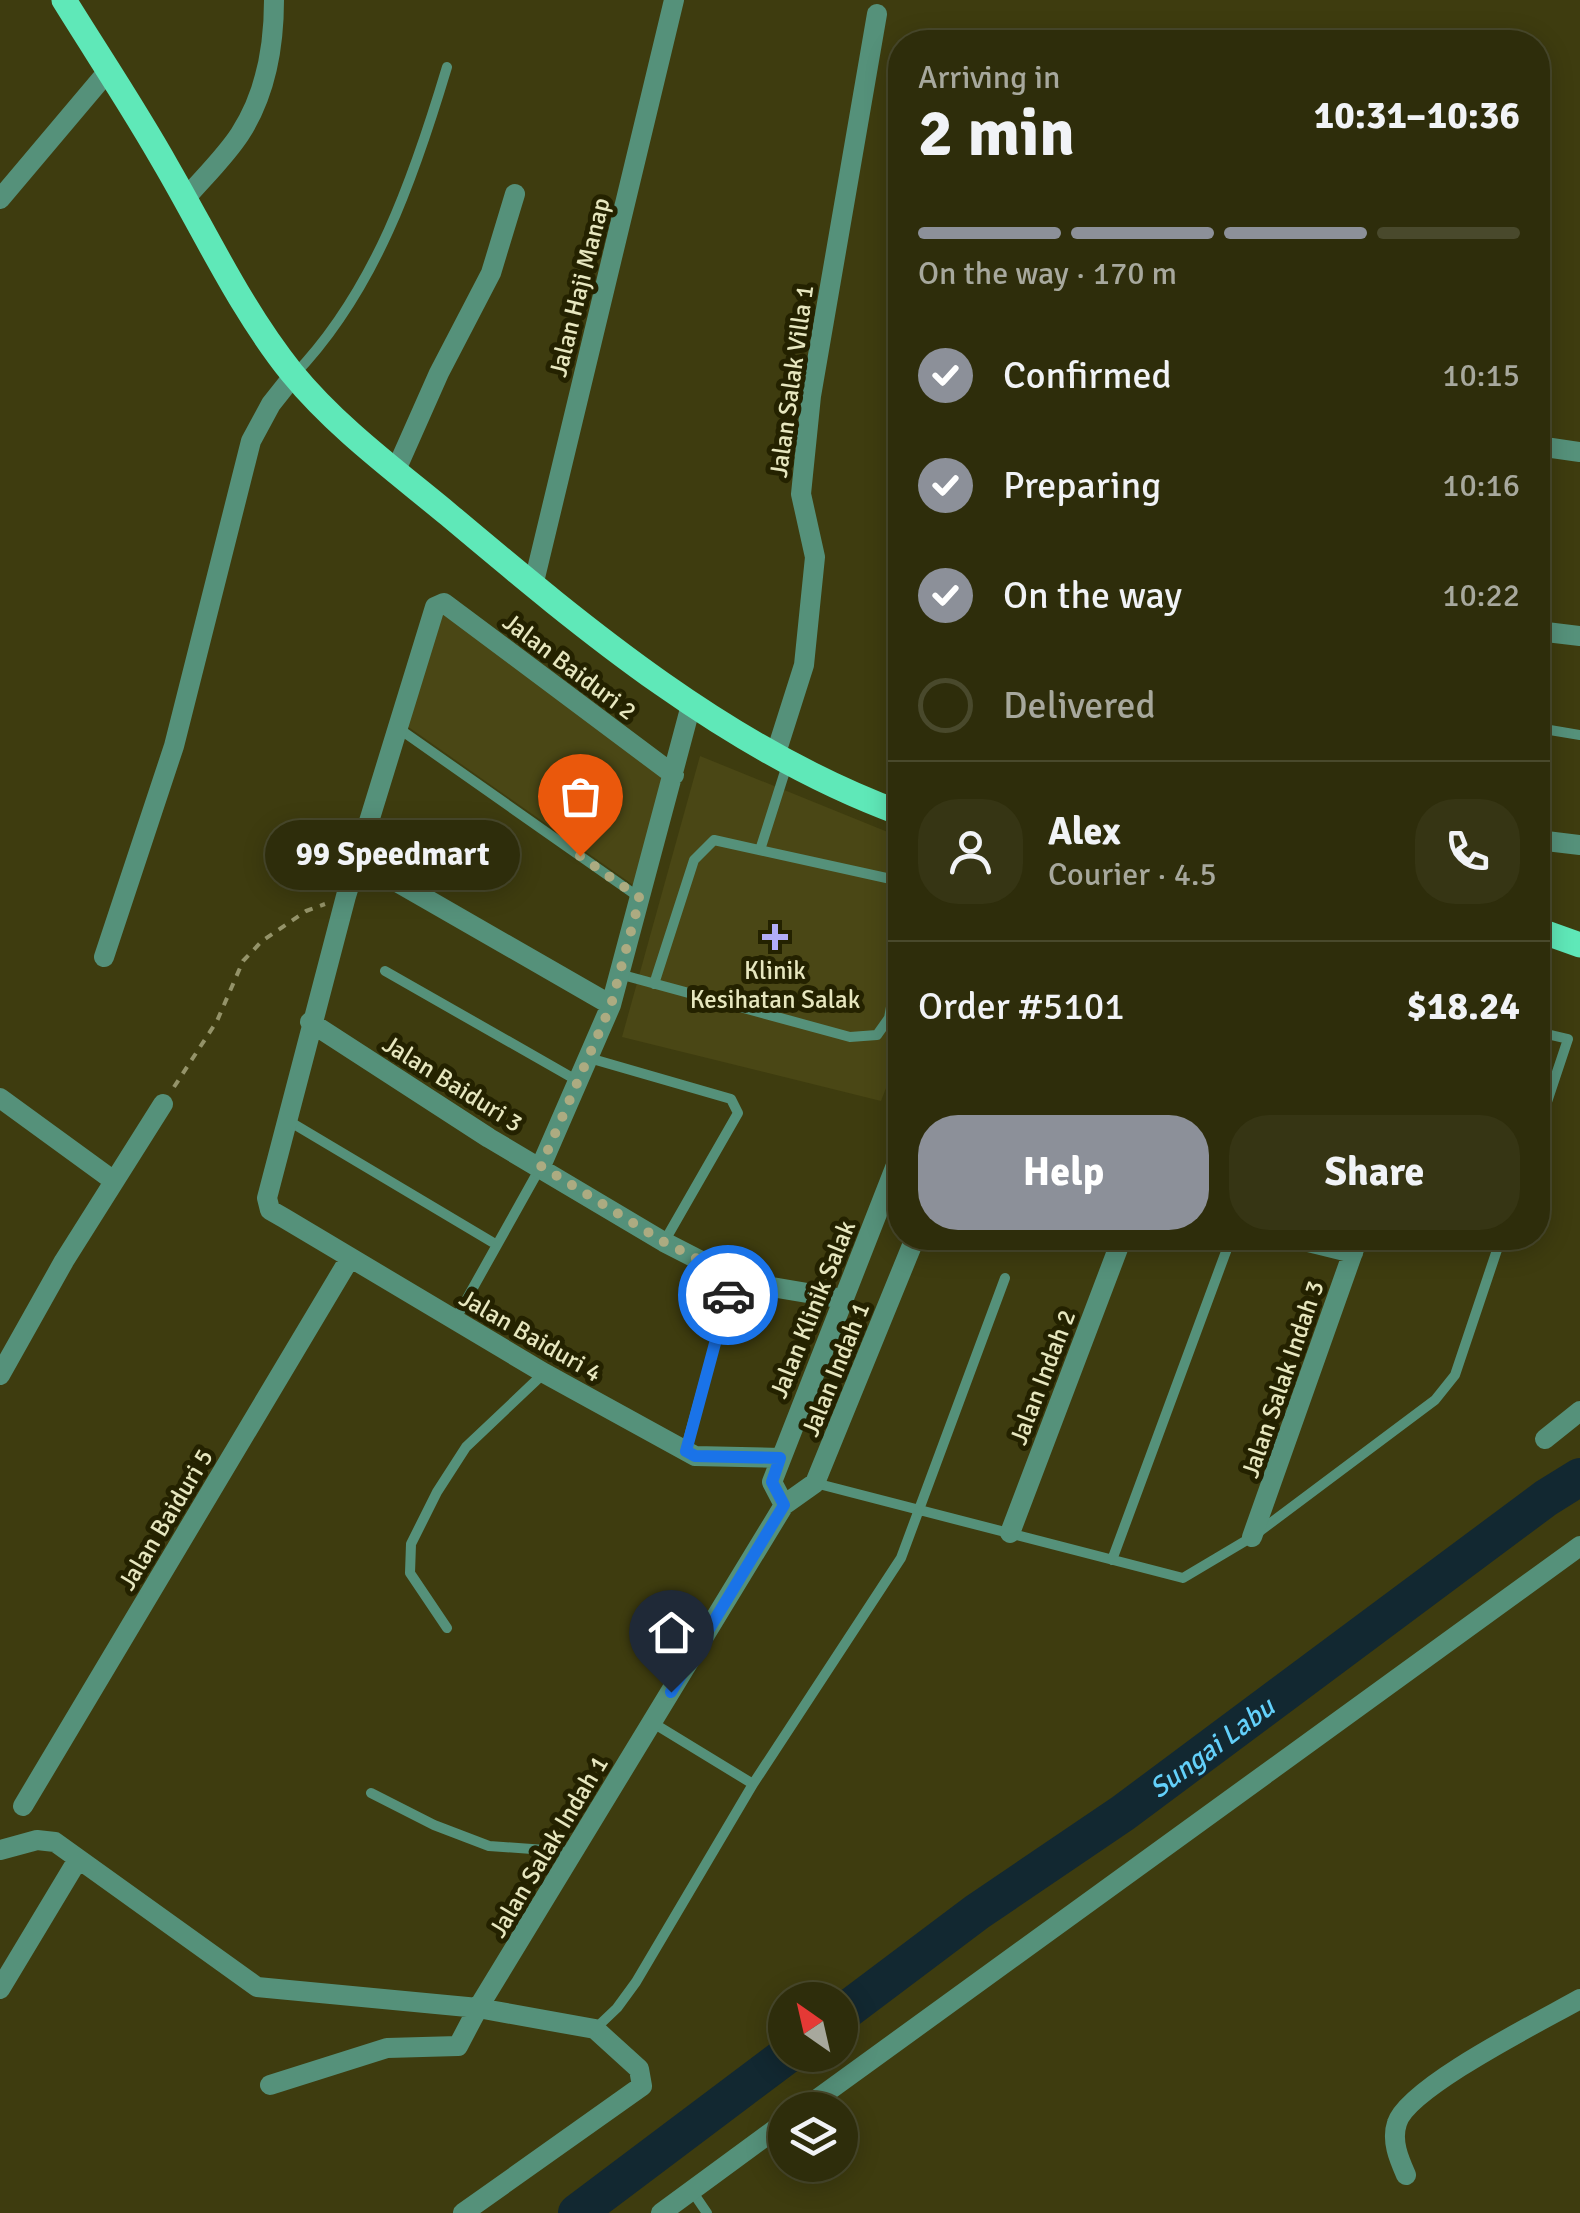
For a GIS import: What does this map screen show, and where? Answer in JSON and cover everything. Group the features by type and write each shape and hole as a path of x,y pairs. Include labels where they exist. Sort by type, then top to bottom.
{"main road":[{"path":"65,1 257,325 294,375 355,436 532,586 691,706 848,794 888,809"},
{"path":"1550,934 1580,945"}],"street":[{"path":"186,200 241,132 265,78 274,39 274,0"},
{"name":"Jalan Haji Manap","path":"532,586 674,0"},
{"name":"Jalan Salak Villa 1","path":"782,757 804,665 815,557 801,494 811,396 877,14"},
{"path":"0,200 108,71"},
{"path":"396,470 439,374 492,273 514,194"},
{"path":"104,957 174,746 252,441 270,404 294,375"},
{"path":"1550,448 1580,452"},
{"name":"Jalan Baiduri 2","path":"398,728 435,608 444,603 674,776"},
{"path":"1550,632 1580,636"},
{"path":"541,1166 611,1005 691,706"},
{"path":"286,1120 346,896 398,728"},
{"path":"1550,842 1580,846"},
{"path":"358,859 611,1005"},
{"name":"Jalan Baiduri 3","path":"310,1022 489,1138 664,1242 742,1282 843,1299"},
{"path":"0,1098 114,1181"},
{"path":"0,1375 163,1104"},
{"name":"Jalan Baiduri 4","path":"286,1120 266,1198 270,1210 544,1373 695,1456 780,1458"},
{"name":"Jalan Klinik Salak","path":"784,1505 772,1482 888,1186"},
{"name":"Jalan Indah 1","path":"815,1483 909,1250"},
{"name":"Jalan Indah 2","path":"1010,1534 1117,1250"},
{"name":"Jalan Salak Indah 3","path":"1252,1537 1354,1250"},
{"name":"Jalan Baiduri 5","path":"23,1806 350,1258"},
{"path":"1545,1439 1580,1411"},
{"path":"784,1505 815,1483"},
{"name":"Jalan Salak Indah 1","path":"270,2084 387,2048 458,2046 784,1505"},
{"path":"827,2092 1580,1546"},
{"path":"0,1850 37,1840 56,1842 257,1987 478,2008 595,2029 639,2069 642,2086 463,2213"},
{"path":"0,1989 77,1860"},
{"path":"1406,2175 1395,2136 1400,2117 1412,2102 1462,2066 1580,1999"},
{"path":"661,2213 768,2134"}],"lane":[{"path":"294,375 324,344 366,279 420,158 448,66"},
{"path":"398,728 640,898"},
{"path":"1550,730 1580,735"},
{"path":"760,850 782,757"},
{"path":"654,984 694,860 714,840 888,878"},
{"path":"385,971 578,1081"},
{"path":"620,974 850,1037 876,1035 888,1019"},
{"path":"1550,1034 1568,1038 1550,1093"},
{"path":"588,1058 731,1100 738,1114 664,1242"},
{"path":"286,1120 497,1245"},
{"path":"456,1320 541,1166"},
{"path":"1112,1560 1227,1250"},
{"path":"815,1483 1182,1578 1252,1537 1435,1400 1455,1375 1497,1250"},
{"path":"686,1451 733,1277"},
{"path":"595,2029 636,1982 752,1784 901,1558 1005,1278"},
{"path":"447,1628 410,1573 411,1544 437,1492 466,1447 544,1373"},
{"path":"652,1722 752,1784"},
{"path":"371,1793 434,1826 489,1846 574,1852"},
{"path":"692,2190 707,2213"}],"path":[{"path":"163,1104 217,1020 244,961 262,942 306,910 346,896"}],"shaded area":[{"path":"442,612 663,778 636,887 407,726"},
{"name":"Klinik Kesihatan Salak","path":"700,756 888,832 888,1083 881,1101 622,1037"}],"waterway":[{"name":"Sungai Labu","path":"858,2001 977,1912 1123,1813 1546,1498 1580,1477"},
{"name":"Sungai Labu","path":"577,2213 768,2069"}],"way so far":[{"path":"580,856 640,898 611,1005 541,1166 664,1242 733,1277 728,1295"}],"place":[{"name":"99 Speedmart","path":"580,856"},
{"name":"Klinik Kesihatan Salak","path":"775,937"}],"route":[{"path":"671,1692 784,1505 772,1482 780,1458 695,1456 686,1451 728,1295"}]}
